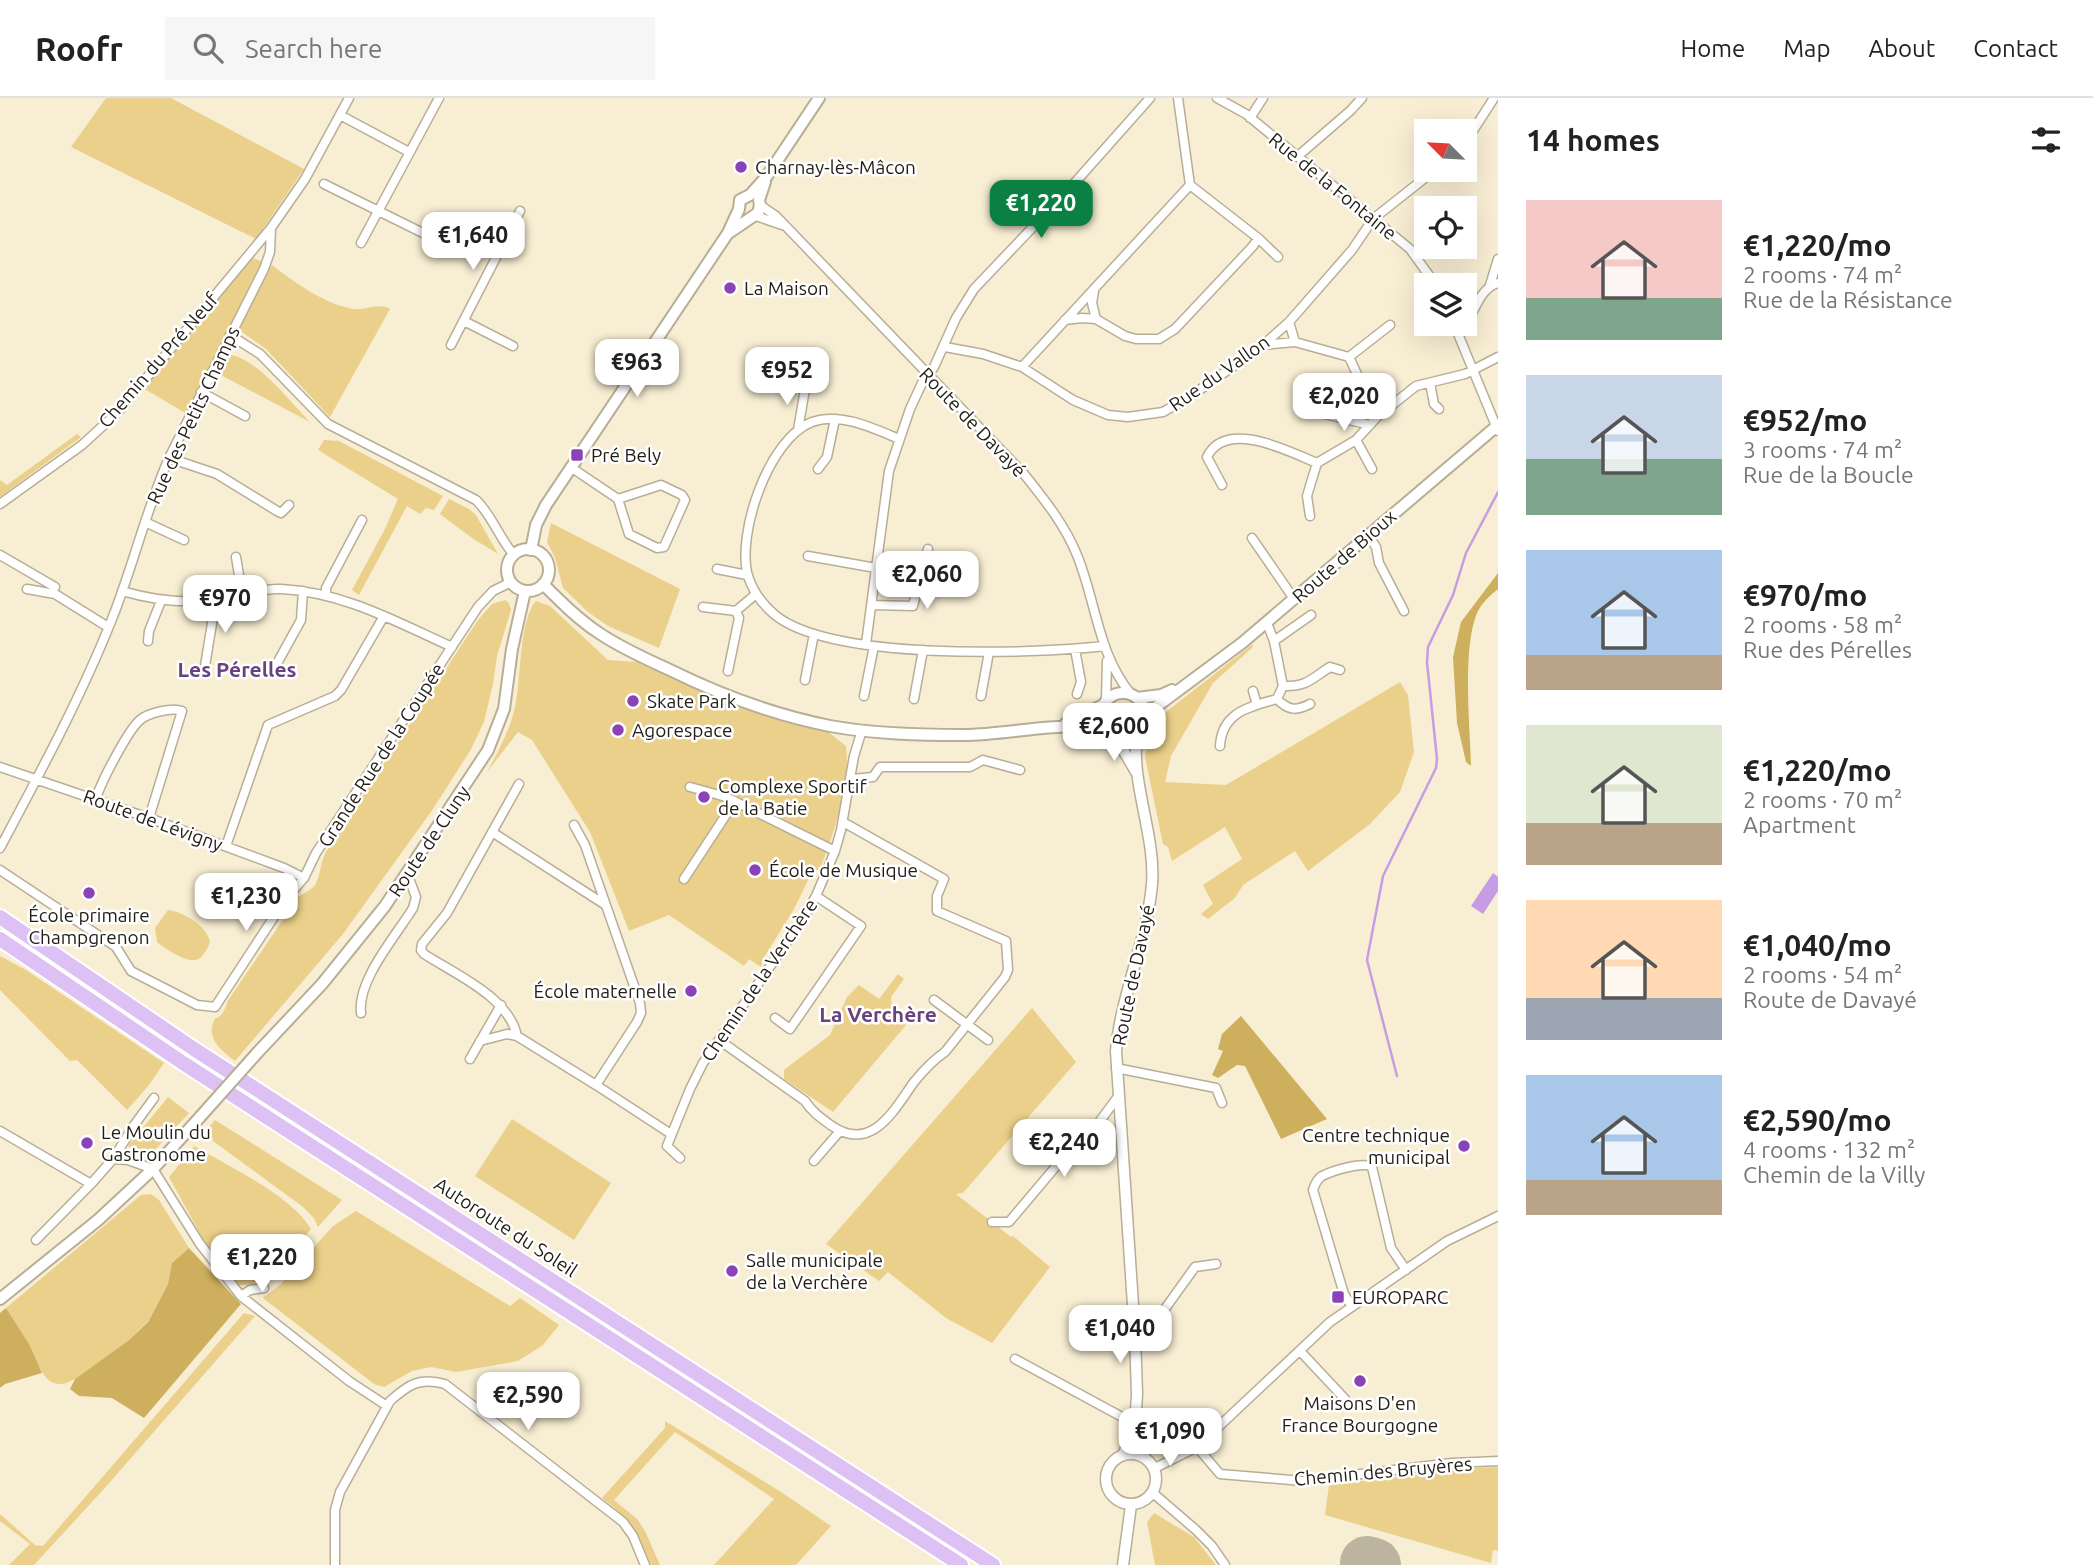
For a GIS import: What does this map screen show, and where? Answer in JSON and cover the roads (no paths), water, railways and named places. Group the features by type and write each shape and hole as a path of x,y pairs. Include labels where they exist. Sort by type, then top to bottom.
{"highway":[{"name":"Autoroute du Soleil","path":"0,917 194,1049 993,1565"},
{"name":"Autoroute du Soleil","path":"0,939 172,1056 961,1565"}],"main road":[{"path":"728,233 755,207 766,176 819,98"},
{"path":"531,550 540,516 728,233 740,200 755,207"},
{"path":"738,209 740,213 755,207"},
{"name":"Route de Bioux","path":"1145,719 1267,623 1497,428"},
{"path":"523,550 531,550 542,555 548,569 543,584 525,591 511,582 508,565 514,555 523,550"},
{"path":"543,584 597,632 680,676 736,700 830,726 928,735 971,735 1088,726 1131,736 1138,731 1145,719 1144,710 1134,696 1115,694 1085,716 1057,727"},
{"name":"Route de Cluny","path":"153,1169 322,984 378,915 473,774 488,750 504,709 512,649 525,591"},
{"name":"Route de Bioux","path":"1134,696 1161,695 1187,684"},
{"path":"1104,703 1101,721 1111,733"},
{"path":"0,1299 98,1220 153,1169"}],"street":[{"name":"Rue des Petits Champs","path":"0,848 37,780 108,627 169,458 264,269 270,252 271,228 304,179 349,98"},
{"path":"361,243 439,98"},
{"path":"864,696 876,568 889,471 926,374 934,367 956,318 974,289 1071,187 1150,98"},
{"path":"1178,98 1190,186 1258,237 1278,257"},
{"name":"Rue de la Fontaine","path":"1217,98 1250,118 1410,249 1427,273"},
{"path":"1250,118 1263,98"},
{"path":"1298,156 1362,98"},
{"path":"1477,124 1494,98"},
{"path":"340,114 409,152"},
{"name":"Rue du Vallon","path":"945,346 983,354 1022,367 1093,410 1128,418 1147,416 1175,406 1262,345 1289,322 1352,250 1373,219 1420,182"},
{"path":"324,184 435,239"},
{"path":"1022,367 1190,186"},
{"name":"Route de Davayé","path":"755,207 782,225 1024,474 1047,502 1076,553 1117,678 1134,696"},
{"path":"451,345 520,211"},
{"name":"Chemin du Pré Neuf","path":"0,504 82,445 119,411 271,228"},
{"path":"1065,320 1096,319 1136,340 1159,339 1169,334 1253,246 1258,237"},
{"path":"1477,303 1494,284 1498,258"},
{"path":"1094,289 1092,303 1096,319"},
{"path":"464,321 513,346"},
{"path":"1289,322 1295,342"},
{"path":"1349,357 1390,325"},
{"path":"230,335 260,354 328,424 476,500 486,509 505,545 514,555"},
{"path":"1463,336 1497,428"},
{"path":"1262,345 1295,342 1349,357 1377,417"},
{"path":"1310,516 1307,496 1317,463 1356,440 1377,417 1408,391 1474,371 1498,357"},
{"path":"1430,383 1434,404 1439,409"},
{"path":"798,430 805,389"},
{"path":"201,392 245,416"},
{"path":"1325,414 1370,425"},
{"path":"899,439 853,422 835,419 813,422 798,430 775,459 757,498 746,533 745,552 747,575 756,594 776,616 814,634 870,645 989,652 1075,649 1106,651"},
{"path":"818,469 828,457 835,419"},
{"path":"1222,485 1207,457 1210,451 1228,441 1241,439 1267,442 1317,463"},
{"path":"1356,440 1372,469"},
{"path":"169,458 217,474 281,513 289,505"},
{"path":"572,468 618,499 629,534 657,548 664,547 685,500 682,495 661,485 618,499"},
{"path":"326,594 326,588 362,520"},
{"path":"145,522 184,540"},
{"path":"1368,535 1404,611"},
{"path":"1252,538 1294,599"},
{"path":"872,605 913,606 928,549"},
{"path":"0,555 55,587"},
{"path":"808,556 876,568"},
{"path":"236,557 242,593"},
{"path":"717,569 747,575"},
{"name":"Grande Rue de la Coupée","path":"0,870 116,947 131,971 197,1005 215,1007 285,900 304,878 316,853 452,647 489,595 511,582"},
{"path":"27,589 55,594 108,627"},
{"path":"122,591 177,603 277,589 326,594 384,616 452,647"},
{"path":"275,667 301,620 303,591"},
{"path":"703,607 736,611 756,594"},
{"path":"205,666 216,599"},
{"path":"148,641 149,631 161,601"},
{"path":"728,671 739,618 736,611"},
{"path":"1274,641 1311,615"},
{"path":"226,846 268,725 335,696 384,616"},
{"path":"1220,746 1221,733 1226,722 1233,716 1277,699 1283,686 1274,641 1267,623"},
{"path":"805,680 814,634"},
{"path":"1075,649 1081,682 1077,694"},
{"path":"914,699 923,650"},
{"name":"Route de Davayé","path":"1104,703 1106,651"},
{"path":"981,696 989,652"},
{"path":"1283,686 1298,687 1307,684 1330,667 1340,670"},
{"path":"1252,691 1258,705"},
{"path":"1277,699 1289,709 1298,710 1310,704"},
{"path":"96,799 105,775 139,721 177,709 182,711 149,818"},
{"name":"Chemin de la Verchère","path":"680,1158 667,1146 690,1089 719,1040 816,896 843,822 852,779 853,756 862,730"},
{"path":"1138,731 1135,744 1138,775"},
{"path":"1111,733 1138,775"},
{"path":"852,779 873,777 880,767 970,767 983,760 1020,770"},
{"name":"Route de Lévigny","path":"0,767 226,846 304,878"},
{"name":"Route de Davayé","path":"1138,775 1148,824 1152,884 1119,1025 1116,1068 1135,1335 1135,1426 1142,1456"},
{"path":"517,1035 501,1005 421,950 422,944 447,913 519,784"},
{"path":"690,787 735,801 835,850"},
{"path":"684,878 735,801"},
{"path":"719,1040 805,1101 813,1112 840,1131 864,1135 877,1128 908,1095 913,1084 935,1059 945,1052 1009,970 1006,941 937,911 937,896 944,879 843,822"},
{"path":"574,825 585,845 640,1003 640,1013 596,1086"},
{"path":"492,832 606,906"},
{"path":"361,1013 359,1002 365,986 413,908 416,897 407,873"},
{"path":"775,1018 790,1029 861,926 816,896"},
{"path":"934,1000 988,1040"},
{"path":"470,1059 501,1005"},
{"path":"480,1041 507,1034 517,1035 671,1134"},
{"path":"1116,1068 1216,1088 1222,1103"},
{"path":"36,1240 113,1159 154,1098"},
{"path":"992,1222 1009,1222 1079,1139 1097,1125 1117,1098"},
{"path":"0,1131 92,1184"},
{"path":"814,1161 840,1131"},
{"path":"113,1159 128,1160 153,1169 200,1244 241,1296 349,1381 387,1406"},
{"path":"1352,1307 1344,1294 1313,1190 1322,1176 1362,1164 1372,1167 1391,1248 1406,1270"},
{"path":"1155,1468 1197,1447 1330,1322 1447,1241 1498,1216"},
{"path":"1135,1335 1149,1331 1195,1267 1216,1264"},
{"path":"241,1296 250,1290 264,1289"},
{"path":"1300,1351 1345,1399"},
{"path":"1015,1359 1135,1426"},
{"path":"335,1565 335,1510 340,1492 387,1406 402,1390 429,1379 445,1384 623,1522 633,1536 645,1565"},
{"name":"Route de Davayé","path":"1123,1455 1135,1426"},
{"name":"Chemin des Bruyères","path":"1197,1447 1220,1474 1303,1481 1452,1463 1498,1461"},
{"path":"1123,1455 1142,1456 1155,1468 1157,1478 1153,1493 1147,1500 1131,1505 1116,1500 1107,1487 1107,1471 1111,1464 1123,1455"},
{"path":"1153,1493 1196,1530 1212,1546 1225,1565"},
{"path":"1123,1565 1131,1505"}],"waterway":[{"path":"1397,1076 1367,960 1383,876 1436,768 1428,647 1453,595 1466,553 1498,492"}],"place":[{"name":"Charnay-lès-Mâcon","path":"741,167"},
{"name":"La Maison","path":"730,288"},
{"name":"Pré Bely","path":"577,455"},
{"name":"Skate Park","path":"633,701"},
{"name":"Agorespace","path":"618,730"},
{"name":"Complexe Sportif de la Batie","path":"704,797"},
{"name":"École de Musique","path":"755,870"},
{"name":"École primaire Champgrenon","path":"89,893"},
{"name":"École maternelle","path":"691,991"},
{"name":"Le Moulin du Gastronome","path":"87,1143"},
{"name":"Centre technique municipal","path":"1464,1146"},
{"name":"Salle municipale de la Verchère","path":"732,1271"},
{"name":"EUROPARC","path":"1338,1297"},
{"name":"Maisons D'en France Bourgogne","path":"1360,1381"}],"district":[{"name":"Les Pérelles","path":"237,669"},
{"name":"La Verchère","path":"878,1014"}]}
